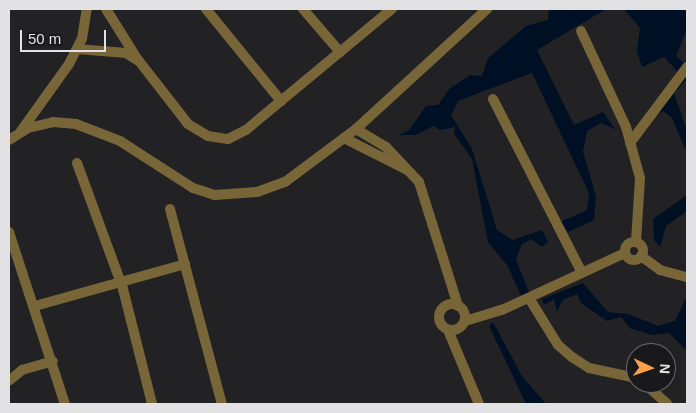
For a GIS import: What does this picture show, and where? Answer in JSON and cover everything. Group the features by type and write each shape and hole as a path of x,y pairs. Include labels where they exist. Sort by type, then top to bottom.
{"street":[{"path":"9,140 19,132 48,98 77,49 87,9"},
{"path":"106,9 139,60 188,124 208,136 228,139 281,101 392,9"},
{"path":"206,9 281,101"},
{"path":"304,9 340,52"},
{"path":"19,132 53,122 76,124 120,141 194,188 232,196 285,182 356,129 487,9"},
{"path":"581,31 630,143 642,204 636,242"},
{"path":"77,49 126,53 139,60"},
{"path":"630,143 687,67"},
{"path":"493,99 582,273"},
{"path":"356,129 386,147 419,182 458,306 465,321"},
{"path":"344,138 390,166 408,170"},
{"path":"77,163 121,284 152,404"},
{"path":"170,209 222,404"},
{"path":"11,237 35,306 65,404"},
{"path":"625,253 627,245 636,242"},
{"path":"625,253 634,260 641,256 643,248 636,242"},
{"path":"448,330 456,330 465,321 533,305 582,273 625,253"},
{"path":"641,256 660,270 687,277"},
{"path":"35,306 121,284 185,264"},
{"path":"458,306 450,304 440,312 441,325 448,330 479,404"},
{"path":"533,305 572,357 589,368 626,376"},
{"path":"10,380 22,370 53,362"},
{"path":"655,393 667,404"}],"water":[{"path":"549,9 606,9 537,50 574,125 603,112 615,129 601,123 587,131 583,152 596,196 594,220 568,232 560,222 587,210 589,193 532,73 458,101 451,115 472,149 497,230 513,240 542,230 548,242 542,247 531,239 522,244 516,259 530,295 522,298 507,265 488,242 472,159 454,134 455,127 440,130 433,126 416,135 399,135 409,130 426,106 438,105 449,89 470,75 482,76 488,58 526,26 548,20"},
{"path":"624,9 687,9 687,29 676,56 687,66 687,79 674,93 687,131 687,153 672,118 663,111 645,123 679,78 677,71 664,57 642,67 637,51 640,28"},
{"path":"687,195 687,211 666,226 660,247 654,240 653,219"},
{"path":"583,283 608,312 628,314 658,326 675,321 687,296 687,351 669,333 652,335 630,328 621,317 607,321 581,303 577,294 563,300 557,311 554,299 544,305 542,299"},
{"path":"493,322 522,376 546,404 526,404 489,326"}]}
